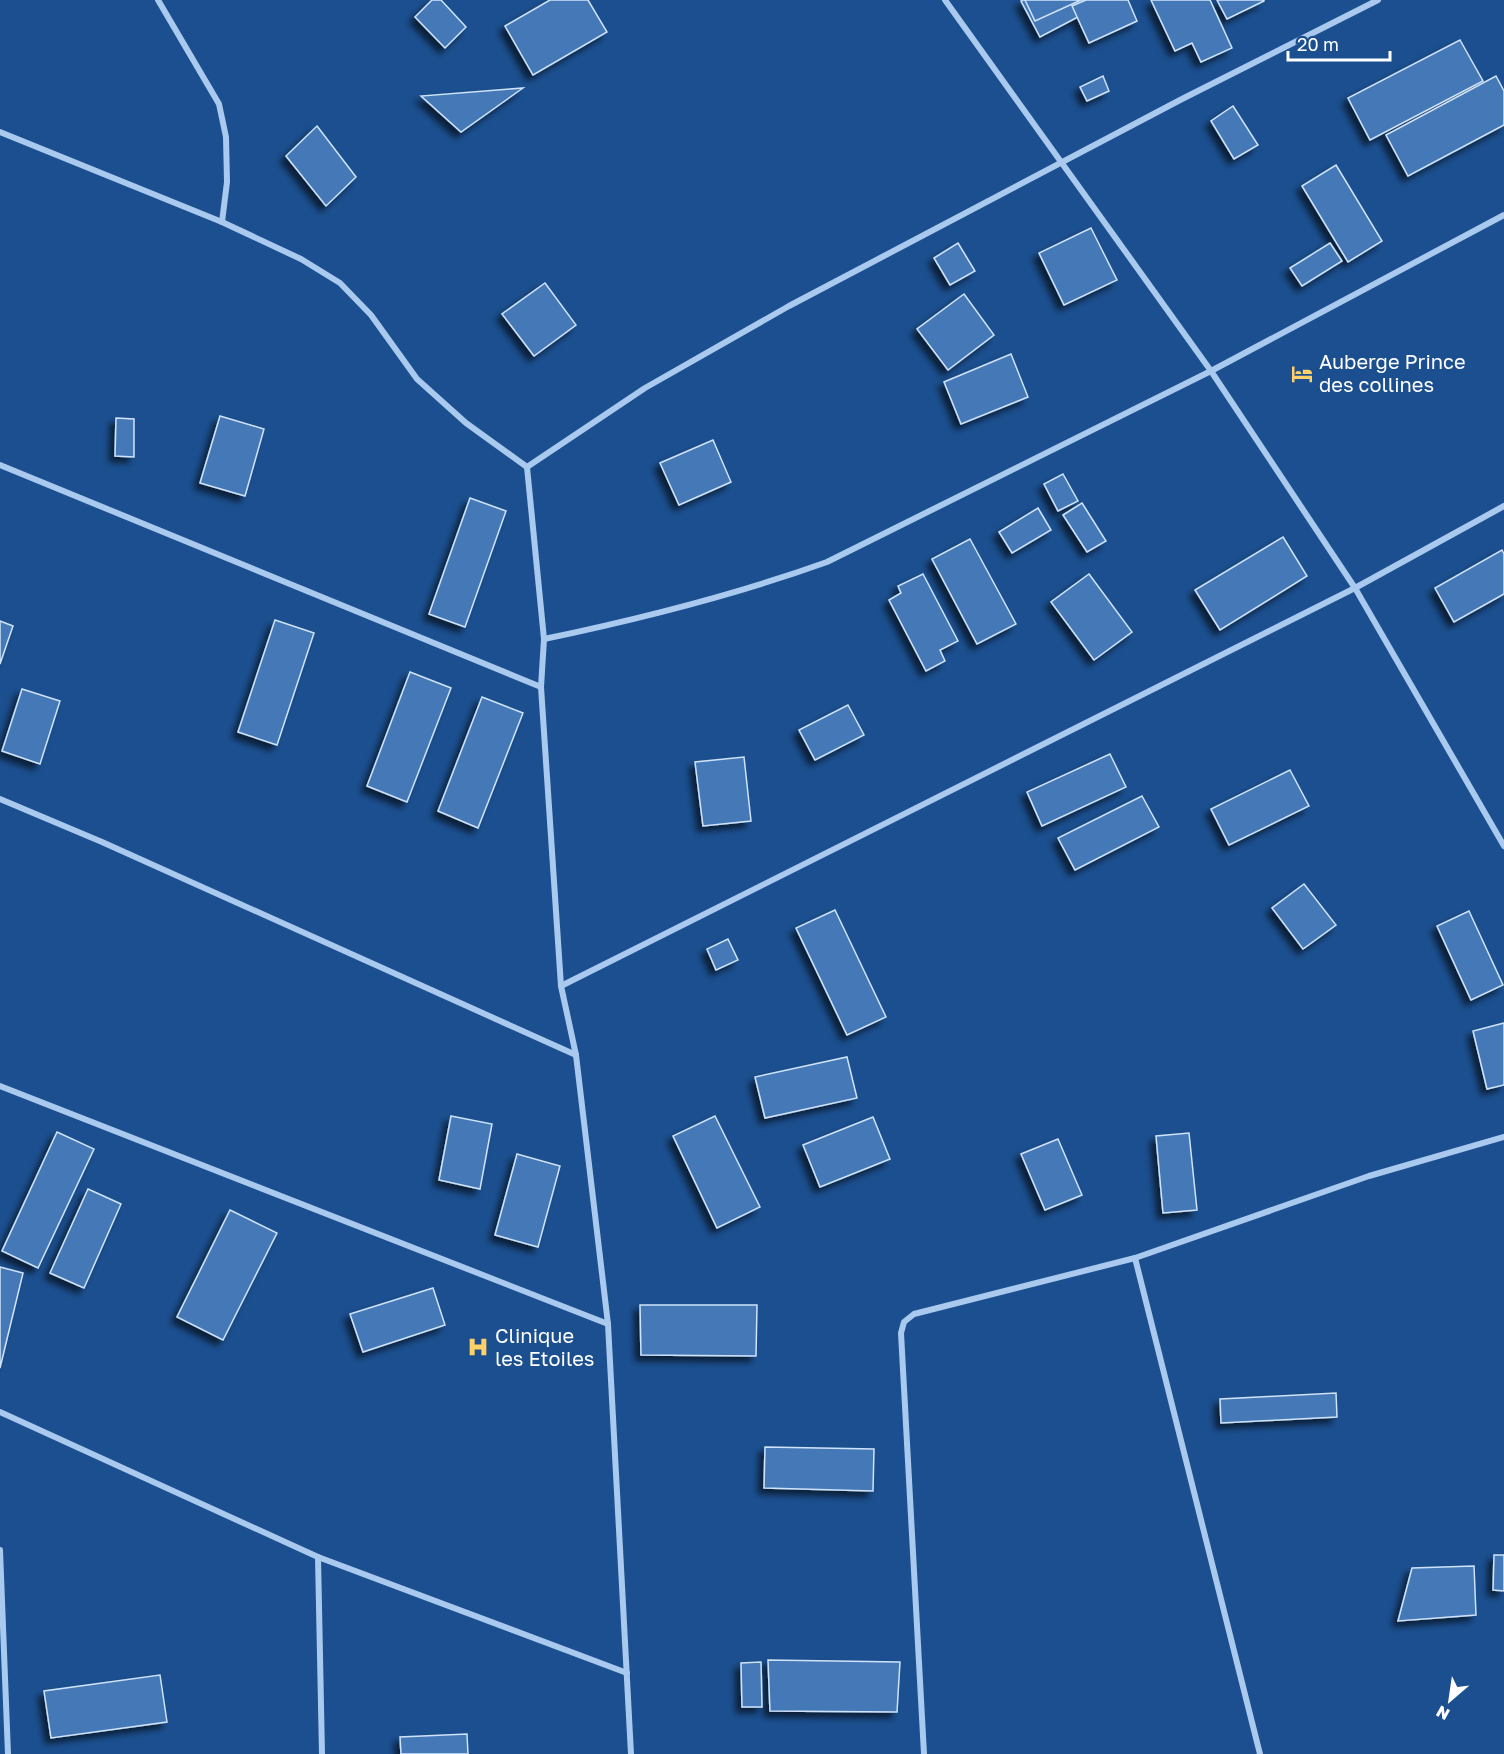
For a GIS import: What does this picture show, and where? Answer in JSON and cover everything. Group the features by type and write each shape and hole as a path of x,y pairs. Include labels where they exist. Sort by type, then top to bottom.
{"street":[{"path":"158,0 219,104 226,137 227,182 222,222"},
{"path":"945,0 1211,371 1355,588 1504,846"},
{"path":"527,467 645,388 758,323 1182,99 1378,0"},
{"path":"0,132 222,222 301,259 340,283 371,315 417,379 466,423 527,467 544,639 541,687 561,986 576,1055 608,1324 631,1754"},
{"path":"544,639 617,624 766,584 827,562 1211,371 1504,215"},
{"path":"0,465 541,687"},
{"path":"561,986 1355,588 1504,506"},
{"path":"0,799 102,842 576,1055"},
{"path":"0,1086 608,1324"},
{"path":"924,1754 900,1333 904,1322 914,1314 1135,1258 1369,1176 1504,1137"},
{"path":"1135,1258 1260,1754"},
{"path":"0,1412 318,1557 627,1673"},
{"path":"0,1550 8,1754"},
{"path":"318,1557 322,1754"}],"building":[{"path":"432,0 441,0 466,27 445,48 415,17"},
{"path":"550,0 588,0 607,32 533,75 505,26"},
{"path":"1025,0 1081,0 1035,21"},
{"path":"1086,0 1128,0 1137,21 1089,43 1072,6"},
{"path":"1110,0 1040,37 1021,1"},
{"path":"1151,0 1210,0 1232,48 1201,62 1192,43 1175,51"},
{"path":"1217,0 1264,0 1264,1 1227,19"},
{"path":"1460,40 1483,81 1370,140 1348,98"},
{"path":"1103,76 1109,91 1087,101 1080,87"},
{"path":"1496,76 1504,91 1504,125 1408,176 1386,135"},
{"path":"523,88 461,132 421,96"},
{"path":"1233,106 1258,145 1234,159 1211,121"},
{"path":"317,126 356,177 326,206 286,156"},
{"path":"1336,165 1382,241 1348,262 1302,186"},
{"path":"1091,228 1117,280 1064,305 1039,253"},
{"path":"958,243 975,271 950,285 934,258"},
{"path":"1330,243 1342,261 1302,286 1290,268"},
{"path":"545,283 576,325 534,356 502,314"},
{"path":"964,294 994,335 948,370 917,329"},
{"path":"1011,354 1028,397 961,424 944,382"},
{"path":"220,416 264,429 245,496 200,483"},
{"path":"116,418 134,419 134,457 115,456"},
{"path":"713,440 731,482 679,505 660,463"},
{"path":"1063,474 1078,501 1058,511 1044,484"},
{"path":"470,498 506,511 465,627 429,614"},
{"path":"1082,503 1106,541 1087,552 1063,515"},
{"path":"1038,508 1051,530 1012,553 999,532"},
{"path":"1283,537 1307,576 1220,630 1195,590"},
{"path":"970,539 1016,624 977,644 932,559"},
{"path":"1502,550 1504,554 1504,594 1454,622 1435,588"},
{"path":"923,574 958,641 940,650 945,661 926,671 889,600 901,593 898,586"},
{"path":"1089,574 1132,632 1094,660 1051,602"},
{"path":"275,620 314,633 277,745 238,732"},
{"path":"0,621 13,626 0,664"},
{"path":"410,672 451,688 407,802 367,786"},
{"path":"22,689 60,701 40,764 2,751"},
{"path":"482,697 523,713 478,828 438,811"},
{"path":"848,705 864,735 815,760 799,730"},
{"path":"1110,754 1126,787 1042,826 1027,792"},
{"path":"744,757 751,821 703,826 695,762"},
{"path":"1290,770 1309,806 1229,845 1211,809"},
{"path":"1142,796 1159,827 1075,870 1058,838"},
{"path":"1304,884 1336,925 1303,949 1272,908"},
{"path":"835,910 886,1017 847,1035 796,928"},
{"path":"1469,911 1503,985 1471,1000 1437,926"},
{"path":"728,939 738,960 716,970 707,949"},
{"path":"1504,1023 1504,1085 1487,1089 1473,1031"},
{"path":"847,1057 857,1098 765,1118 755,1077"},
{"path":"451,1116 492,1124 480,1189 439,1180"},
{"path":"715,1116 760,1207 717,1228 673,1136"},
{"path":"873,1117 890,1159 820,1187 803,1145"},
{"path":"57,1132 94,1149 38,1268 2,1251"},
{"path":"1189,1133 1197,1210 1163,1213 1156,1136"},
{"path":"1058,1139 1082,1195 1045,1210 1021,1154"},
{"path":"517,1154 560,1166 538,1247 495,1235"},
{"path":"88,1189 121,1204 84,1288 50,1273"},
{"path":"230,1210 277,1233 223,1340 177,1317"},
{"path":"0,1267 23,1273 0,1368"},
{"path":"433,1288 445,1325 363,1352 350,1314"},
{"path":"640,1305 757,1305 756,1356 641,1355"},
{"path":"1336,1393 1337,1417 1221,1423 1220,1399"},
{"path":"765,1447 874,1449 873,1491 764,1488"},
{"path":"1494,1555 1504,1555 1504,1591 1493,1590"},
{"path":"1474,1566 1476,1615 1398,1621 1412,1568"},
{"path":"768,1660 900,1662 897,1712 770,1711"},
{"path":"761,1662 762,1707 742,1707 741,1663"},
{"path":"160,1675 167,1722 51,1738 44,1691"},
{"path":"467,1734 468,1754 401,1754 400,1737"}],"place":[{"name":"Auberge Prince des collines","path":"1302,374"},
{"name":"Clinique les Etoiles","path":"478,1347"}]}
